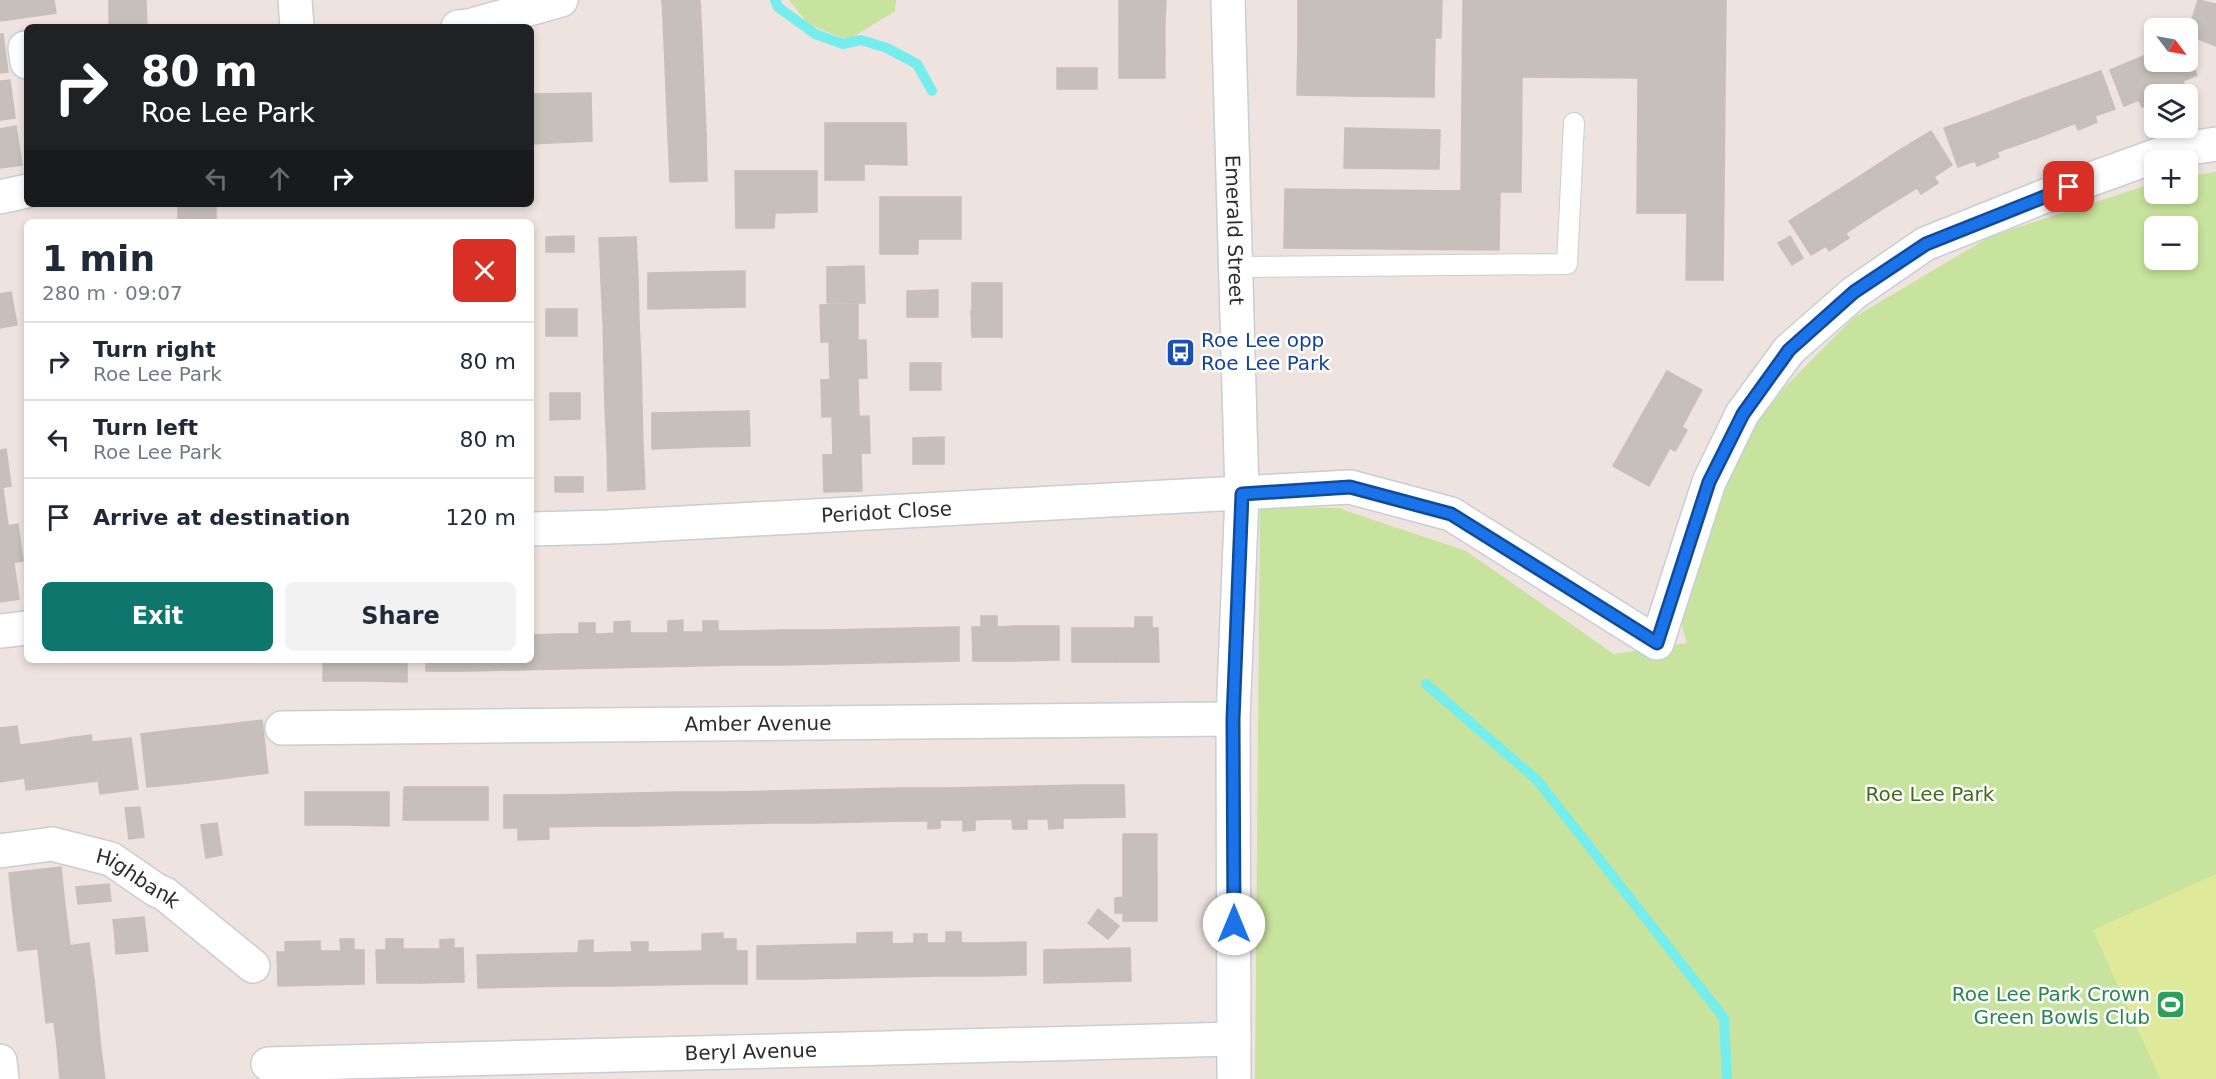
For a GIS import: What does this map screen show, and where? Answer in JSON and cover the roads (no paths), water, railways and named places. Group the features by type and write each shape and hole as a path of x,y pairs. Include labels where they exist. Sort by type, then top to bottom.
{"street":[{"path":"296,0 297,24"},
{"path":"476,24 561,0"},
{"name":"Emerald Street","path":"1228,0 1242,494 1233,719 1234,1079"},
{"path":"1242,494 1350,487 1451,514 1657,643 1709,482 1743,414 1789,350 1854,292 1926,244 2050,194 2166,152 2216,144"},
{"path":"0,197 24,192"},
{"name":"Peridot Close","path":"534,529 1242,494"},
{"path":"0,631 24,628"},
{"name":"Amber Avenue","path":"282,728 1233,719"},
{"name":"Highbank","path":"0,851 52,844 111,859 165,894 253,966"},
{"name":"Beryl Avenue","path":"268,1064 1234,1038"},
{"path":"0,1062 2,1079"}],"lane":[{"path":"1235,267 1567,264 1574,123"}],"waterway":[{"path":"775,0 778,7 815,34 843,44 861,40 887,48 917,64 932,91"},
{"path":"1426,684 1537,780 1724,1018 1727,1079"}],"place":[{"name":"Roe Lee opp Roe Lee Park","path":"1180,352"},
{"name":"Roe Lee Park Crown Green Bowls Club","path":"2171,1005"}],"park label":[{"name":"Roe Lee Park","path":"1930,794"}]}
